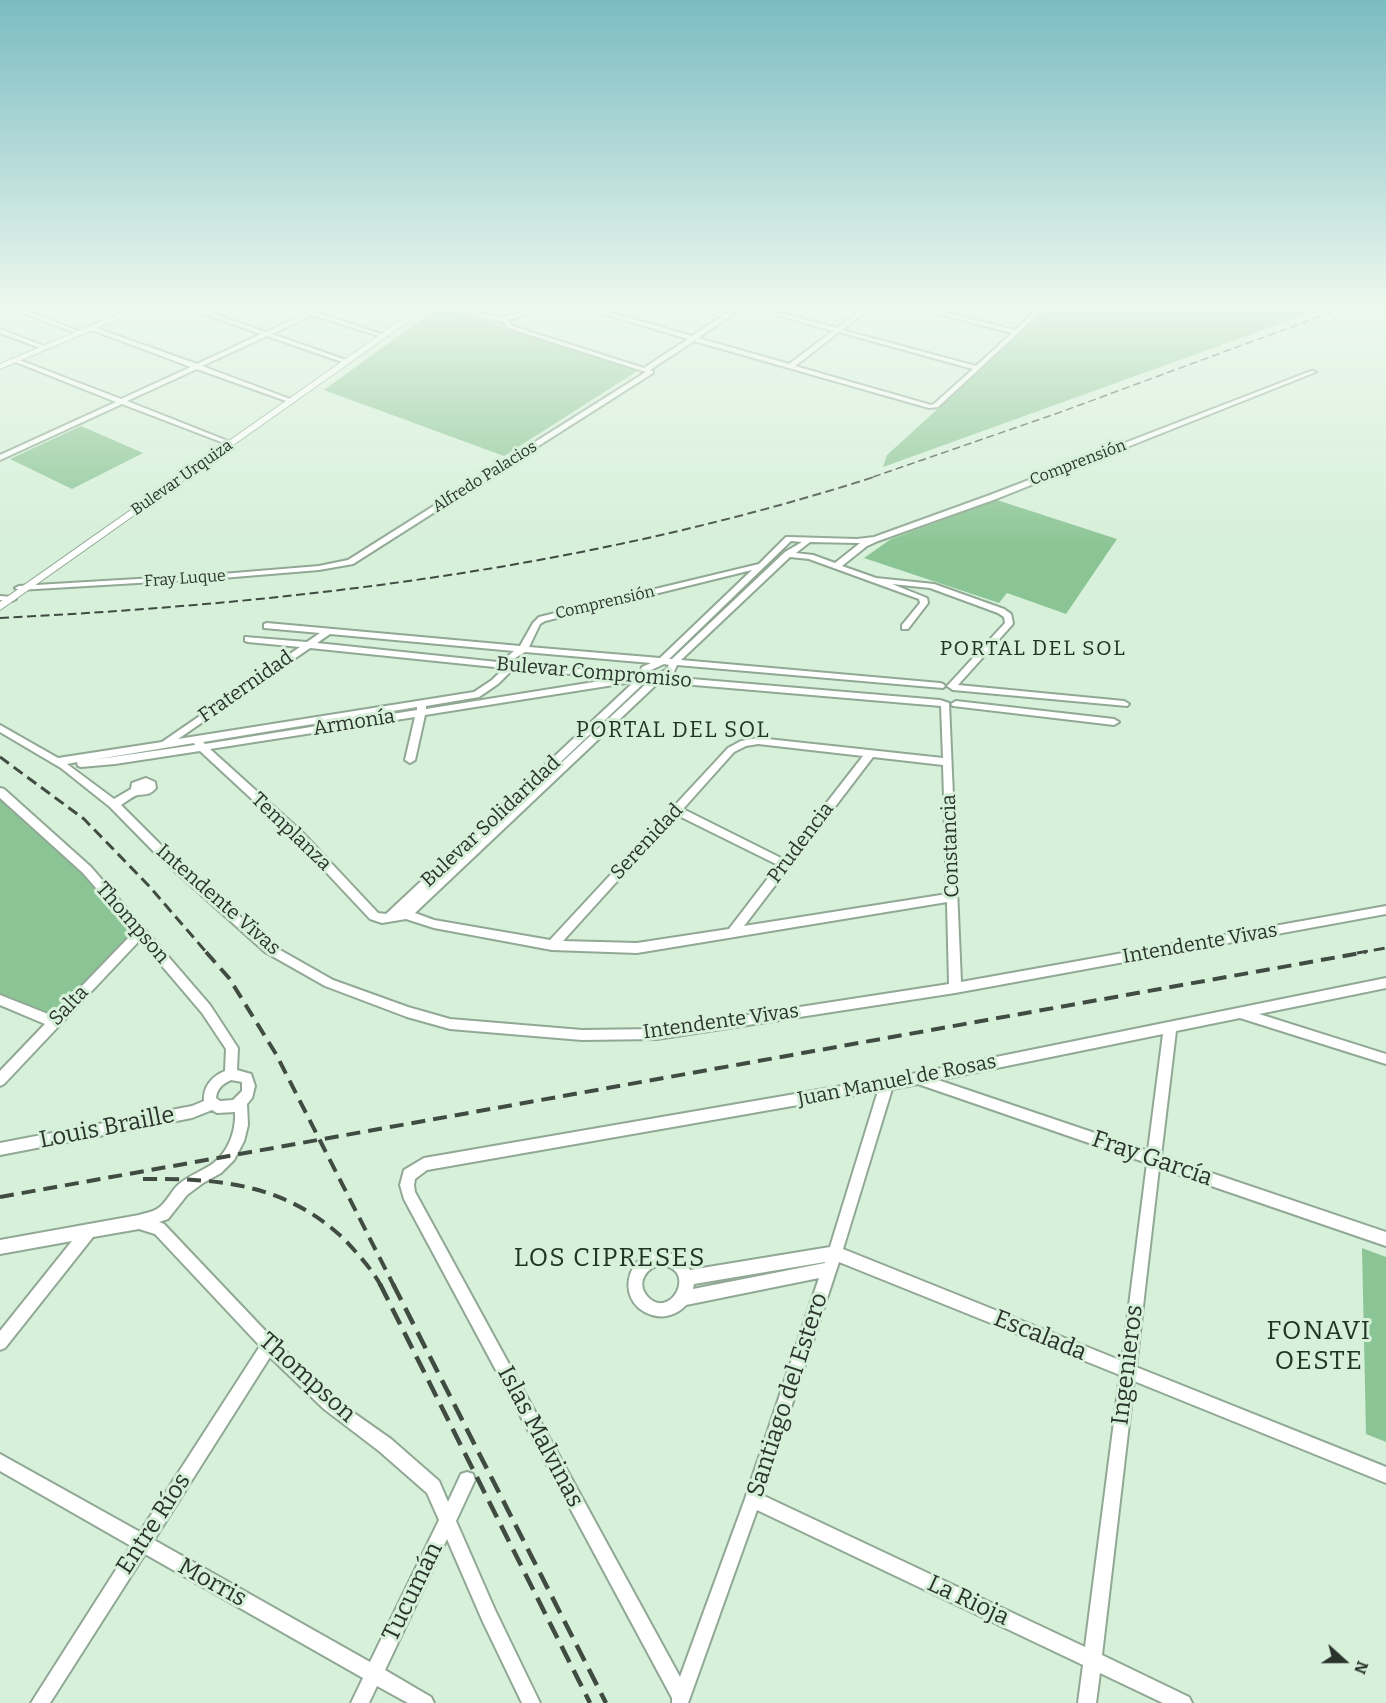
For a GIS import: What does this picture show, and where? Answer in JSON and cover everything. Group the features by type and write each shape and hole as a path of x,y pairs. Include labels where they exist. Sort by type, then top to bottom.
{"main road":[{"name":"Bulevar Urquiza","path":"3,600 308,387"}],"street":[{"path":"86,387 229,443"},
{"path":"0,458 155,387"},
{"path":"253,387 289,401"},
{"name":"Alfredo Palacios","path":"350,562 622,387"},
{"path":"862,387 931,407 936,406 956,387"},
{"name":"Comprensión","path":"837,566 864,544 875,539 993,497 1273,387"},
{"name":"Comprensión","path":"774,555 789,539 857,541 875,539"},
{"name":"Bulevar Solidaridad","path":"406,915 657,678 670,672 674,662 788,554 808,540"},
{"path":"774,555 810,557 923,598 924,603 905,627"},
{"name":"Bulevar Solidaridad","path":"389,918 644,677 645,669 661,662 774,555"},
{"name":"Fray Luque","path":"23,588 222,576 318,568 350,562"},
{"name":"Comprensión","path":"512,666 511,657 523,650 534,628 542,619 763,565"},
{"path":"878,580 931,586 1001,611 1008,616 1009,623 954,687"},
{"name":"Bulevar Compromiso","path":"267,626 954,687"},
{"name":"Fraternidad","path":"164,744 328,631"},
{"name":"Bulevar Compromiso","path":"248,639 512,666 948,704 1114,722"},
{"name":"Armonía","path":"421,708 476,695 491,687 512,666"},
{"name":"Armonía","path":"60,764 421,708 644,677"},
{"path":"940,686 933,694 948,704 963,697 954,687"},
{"path":"954,687 1125,704"},
{"name":"Constancia","path":"948,704 955,988"},
{"path":"410,760 421,708"},
{"name":"Intendente Vivas","path":"0,728 60,764 114,804 163,854 269,949 329,983 407,1012 450,1024 582,1035 657,1034 955,988 1386,910"},
{"name":"Serenidad","path":"552,945 731,750 744,743 758,741 870,754"},
{"name":"Armonía","path":"60,764 164,744 199,743"},
{"name":"Templanza","path":"199,743 299,836 374,916 389,918"},
{"path":"870,754 948,762"},
{"name":"Prudencia","path":"732,933 870,754"},
{"path":"114,804 136,791"},
{"name":"Thompson","path":"2,795 87,870 206,1009 232,1048 231,1074"},
{"path":"676,810 785,864"},
{"path":"389,918 406,915 434,924 552,945 637,948 952,897"},
{"name":"Salta","path":"0,1080 140,933"},
{"name":"Juan Manuel de Rosas","path":"409,1175 424,1164 917,1079 1386,983"},
{"path":"0,1000 53,1022"},
{"path":"1238,1012 1386,1059"},
{"name":"Ingenieros","path":"1087,1703 1170,1027"},
{"path":"231,1074 242,1075 249,1082 249,1092 241,1102 229,1108 217,1107 213,1104 210,1095 211,1089 219,1079 231,1074"},
{"name":"Fray García","path":"917,1079 1386,1239"},
{"name":"Santiago del Estero","path":"680,1700 753,1499 830,1269 886,1084"},
{"path":"0,1247 139,1222 163,1214 182,1190 198,1178 216,1169 229,1156 242,1125 241,1102"},
{"name":"Louis Braille","path":"0,1149 192,1112 213,1104"},
{"name":"Islas Malvinas","path":"409,1175 409,1194 680,1700"},
{"name":"Thompson","path":"139,1222 159,1229 269,1345 329,1404 385,1445 433,1487 489,1616 531,1703"},
{"path":"0,1343 87,1232"},
{"path":"686,1278 835,1253"},
{"name":"Escalada","path":"835,1253 1386,1475"},
{"path":"681,1299 686,1278 679,1265 659,1258 646,1263 637,1275 636,1289 642,1303 655,1310 670,1308 681,1299 830,1269"},
{"name":"Entre Ríos","path":"40,1703 269,1345"},
{"name":"Morris","path":"0,1462 425,1703"},
{"name":"Tucumán","path":"360,1703 467,1480"},
{"name":"La Rioja","path":"753,1499 1183,1703"}],"green space":[{"path":"327,387 612,387 504,456 324,390"},
{"path":"961,387 1104,387 883,467 887,455"},
{"path":"81,426 143,453 72,489 10,459"},
{"path":"997,500 1117,539 1066,614 1007,593 999,603 864,558 891,539"},
{"path":"5,795 87,870 140,933 53,1022 0,1000 0,798"},
{"path":"1362,1248 1386,1257 1386,1442 1366,1434"}],"railway":[{"path":"873,477 1127,387"},
{"path":"0,618 223,602 334,591 444,576 662,535 770,508 877,476"},
{"path":"0,757 84,819 149,886 207,953"},
{"path":"1357,953 1386,948"},
{"path":"206,952 229,978 276,1054 320,1140"},
{"path":"320,1140 1366,952"},
{"path":"0,1197 320,1140"},
{"path":"320,1140 394,1286"},
{"path":"143,1179 225,1183 250,1188 299,1206 344,1239 369,1267 381,1286"},
{"path":"380,1284 590,1703"},
{"path":"393,1284 606,1703"}],"district":[{"name":"PORTAL DEL SOL","path":"1033,649"},
{"name":"PORTAL DEL SOL","path":"673,731"},
{"name":"LOS CIPRESES","path":"610,1259"},
{"name":"FONAVI OESTE","path":"1319,1347"}]}
